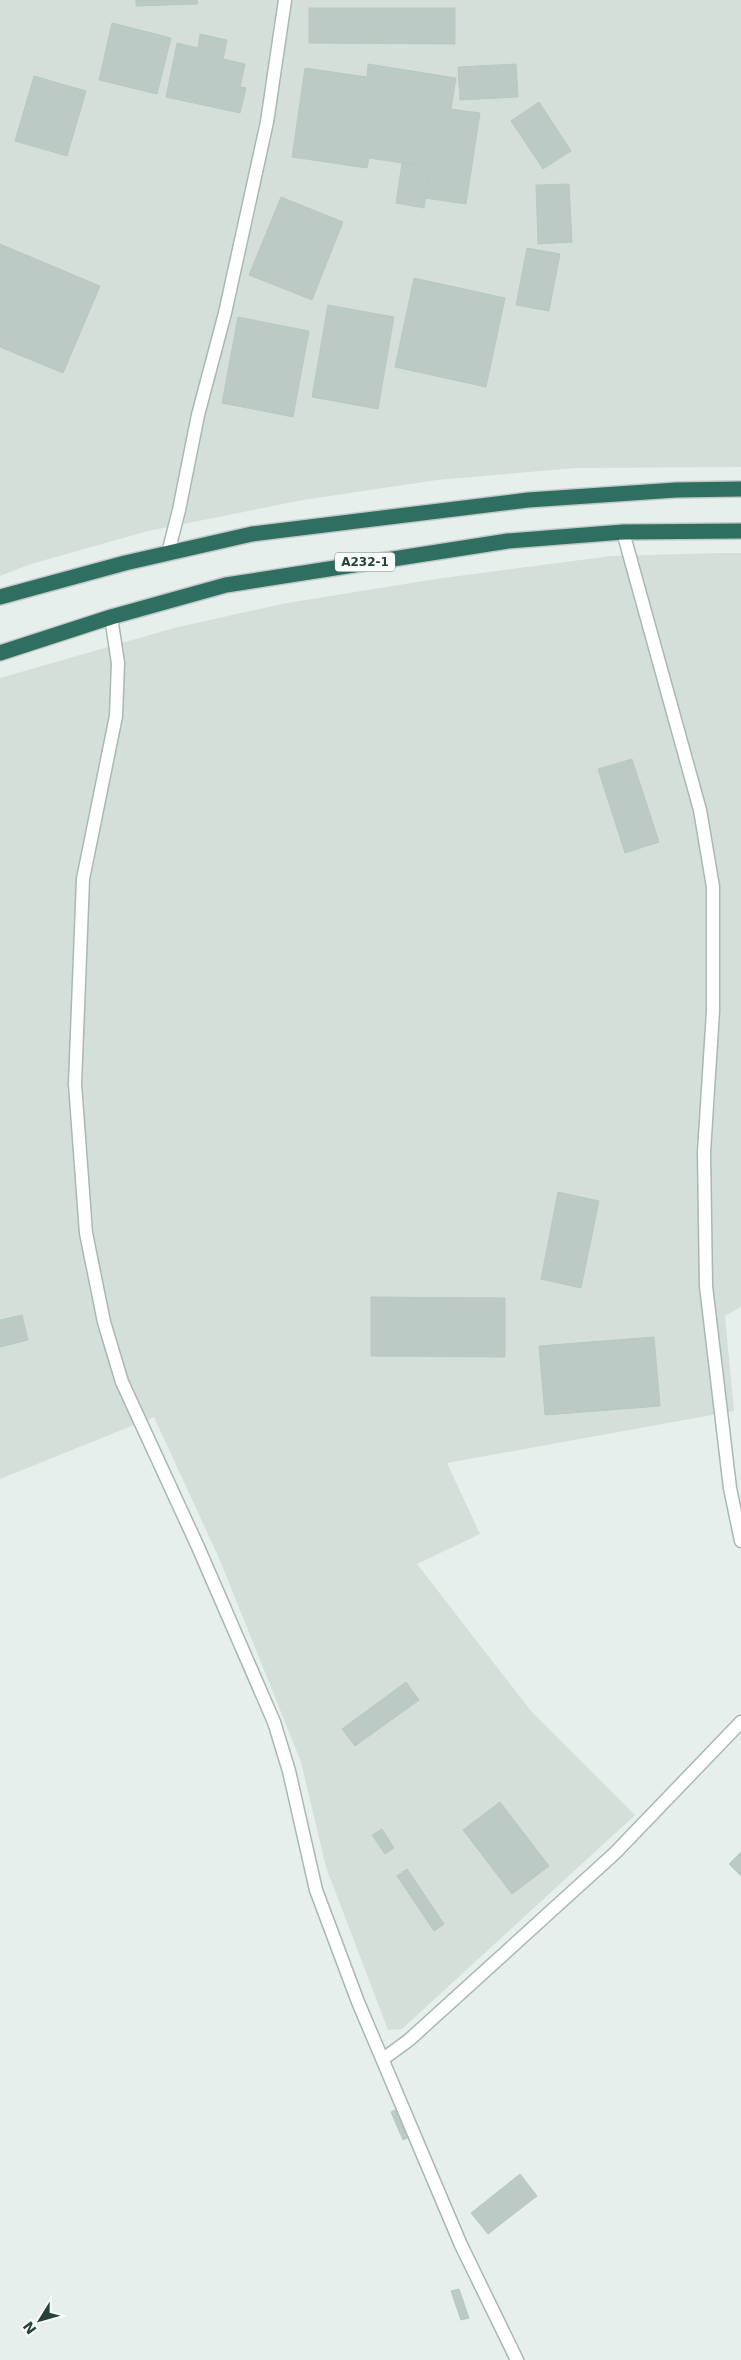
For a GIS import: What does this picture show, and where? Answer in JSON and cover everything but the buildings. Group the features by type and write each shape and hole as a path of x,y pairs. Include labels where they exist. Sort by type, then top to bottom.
{"highway":[{"path":"0,597 252,534 528,500 676,490 741,489"},
{"name":"A232-1","path":"0,653 111,617 226,585 508,541 623,532 741,531"}],"street":[{"path":"168,554 198,415 225,314 263,141 285,0"},
{"path":"623,532 700,810 713,887 713,1010 704,1152 706,1286 737,1499 741,1541"},
{"path":"111,617 118,663 116,716 83,880 78,960 75,1084 86,1233 104,1322 122,1382 198,1547 274,1722 289,1771 316,1890 358,2002 461,2245 516,2360"},
{"path":"383,2059 410,2040 614,1853 741,1722"}],"shaded area":[{"path":"0,0 741,0 741,467 576,468 437,480 303,500 148,531 31,564 0,576"},
{"path":"741,553 741,1307 725,1316 734,1411 447,1463 480,1534 417,1564 531,1711 635,1815 402,2029 388,2030 326,1867 301,1762 219,1558 154,1417 0,1479 0,678 174,628 287,603 436,579 611,556"}]}
